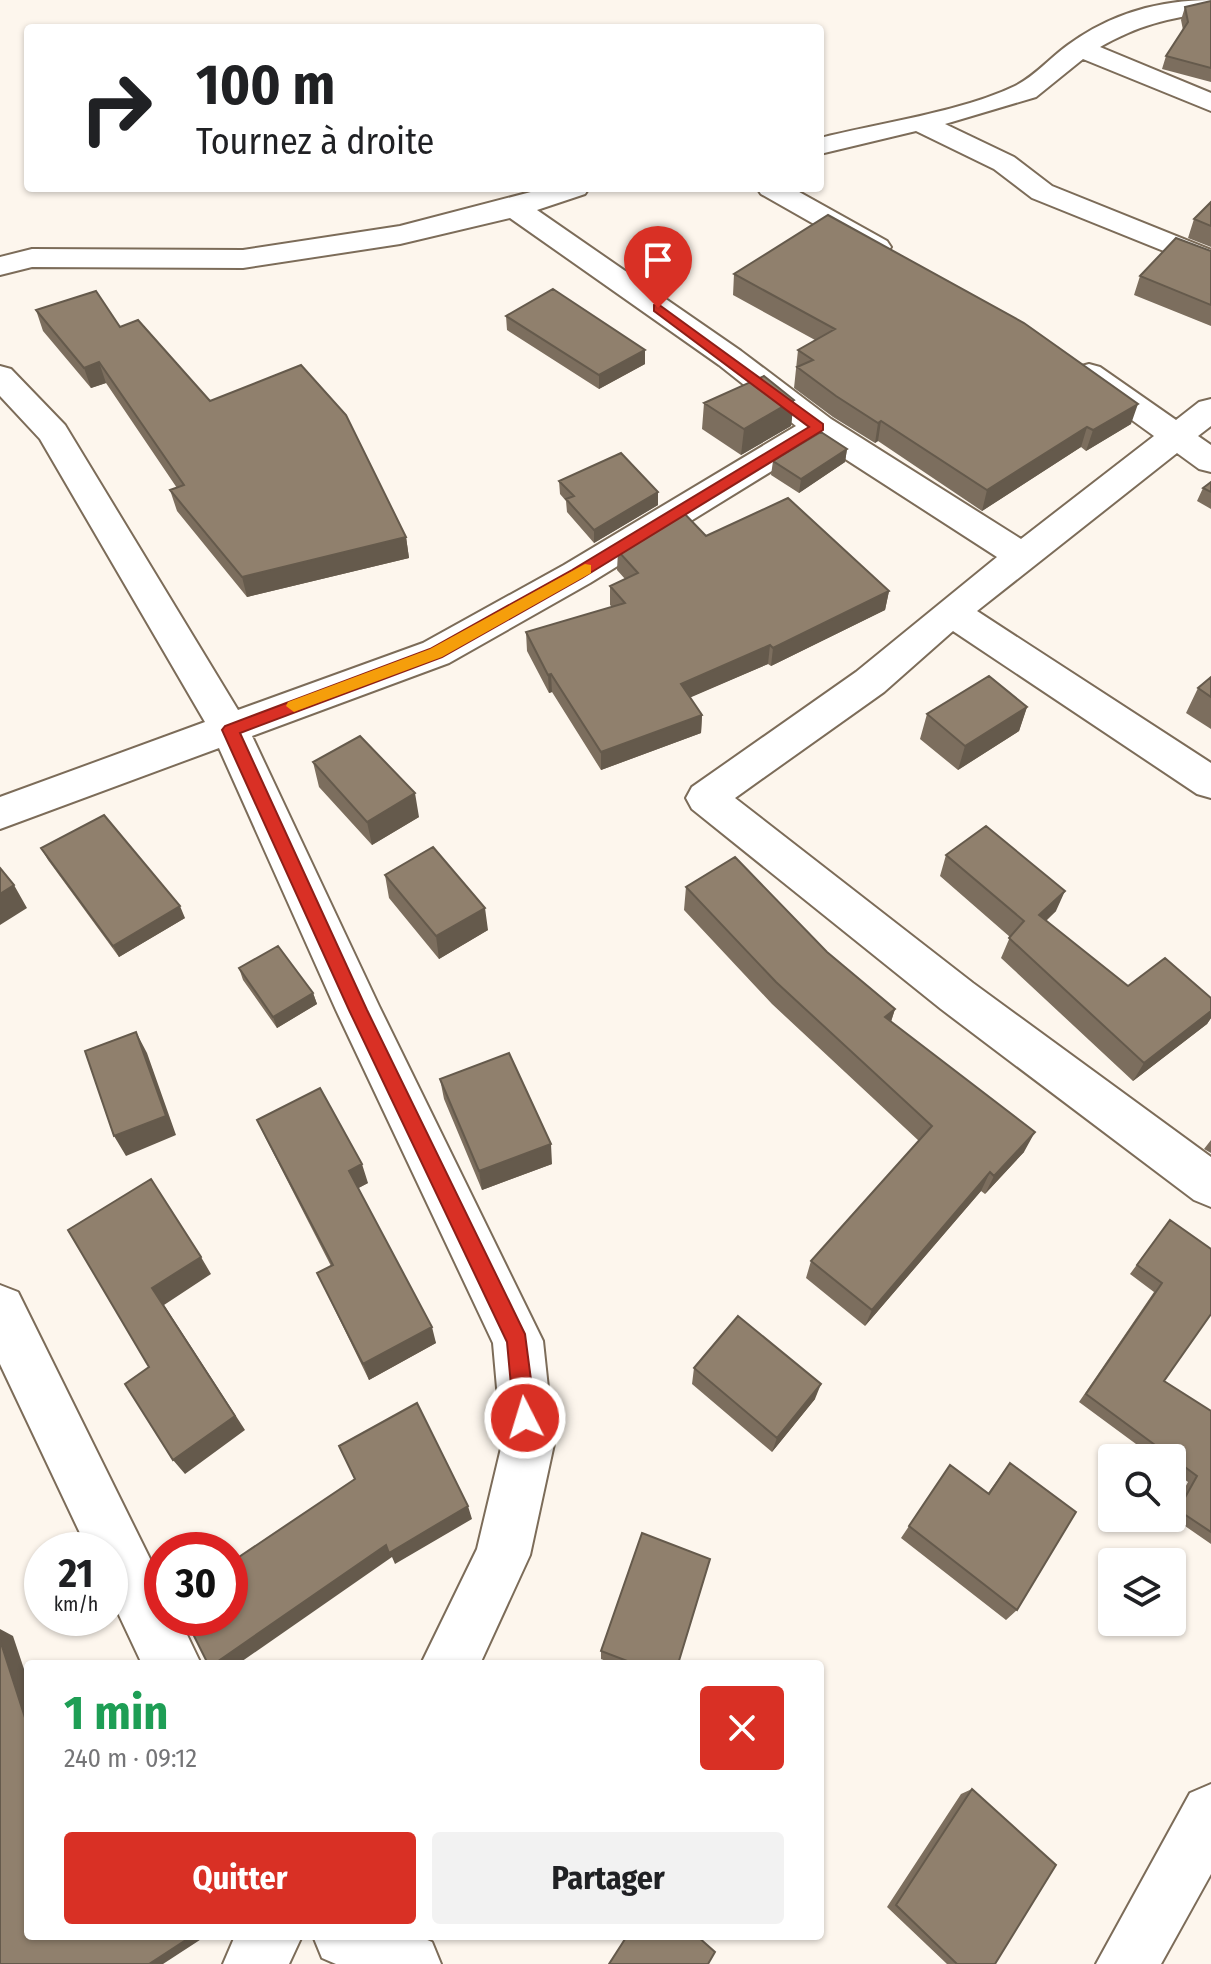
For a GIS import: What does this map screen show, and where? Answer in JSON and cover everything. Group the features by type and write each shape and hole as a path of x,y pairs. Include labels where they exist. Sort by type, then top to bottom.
{"street":[{"path":"824,145 921,123 1026,91 1080,48 1125,22 1169,9 1211,5"},
{"path":"1080,48 1211,103"},
{"path":"921,123 1004,163 1042,192 1211,261"},
{"path":"0,266 32,258 243,259 400,235 515,208 563,192"},
{"path":"778,192 908,265"},
{"path":"515,208 730,358 819,427 1023,557"},
{"path":"1068,360 1211,461"},
{"path":"0,376 53,433 230,730 358,1010 518,1341 528,1444 503,1555 452,1660"},
{"path":"1211,409 951,612 870,682 706,798 957,996 1211,1185"},
{"path":"0,813 436,653 577,574 819,427"},
{"path":"951,612 1211,783"},
{"path":"0,1309 170,1660"},
{"path":"1127,1964 1211,1814"},
{"path":"254,1964 269,1940"},
{"path":"353,1940 410,1964"}],"building":[{"path":"1211,1 1211,68 1166,56 1188,22 1185,7"},
{"path":"1211,202 1211,226 1194,219"},
{"path":"828,215 1024,323 1138,404 1093,430 1087,427 987,490 881,421 878,423 836,396 797,367 813,360 798,350 835,329 734,274"},
{"path":"1176,238 1211,251 1211,305 1140,276"},
{"path":"553,289 645,350 599,375 506,316"},
{"path":"96,291 120,327 138,320 210,401 301,365 346,415 406,537 242,577 170,490 184,485 99,362 84,368 36,310"},
{"path":"764,376 794,400 744,429 704,403"},
{"path":"821,432 847,449 801,479 773,461"},
{"path":"621,453 658,492 594,530 566,499 574,496 559,481"},
{"path":"788,498 889,591 773,648 770,645 681,684 702,715 601,752 551,674 548,675 526,632 625,603 610,586 638,573 618,551 682,511 706,536"},
{"path":"989,676 1027,707 965,746 927,714"},
{"path":"1211,677 1211,697 1198,688"},
{"path":"360,736 415,793 367,822 313,762"},
{"path":"104,815 180,906 113,946 41,848"},
{"path":"986,826 1065,891 1039,915 1128,986 1165,958 1211,998 1211,1011 1144,1063 1009,938 1024,921 946,855"},
{"path":"433,847 485,908 436,936 385,875"},
{"path":"735,857 827,952 895,1009 885,1017 1035,1132 994,1176 990,1172 872,1310 811,1261 932,1126 776,982 686,887"},
{"path":"0,868 14,885 0,894"},
{"path":"278,946 313,993 273,1017 239,968"},
{"path":"136,1032 166,1116 114,1136 85,1051"},
{"path":"509,1053 551,1144 479,1171 440,1079"},
{"path":"320,1088 362,1164 349,1171 432,1327 363,1364 317,1273 333,1265 257,1120"},
{"path":"151,1179 201,1257 152,1288 235,1416 173,1460 125,1384 149,1367 68,1230"},
{"path":"1170,1220 1211,1249 1211,1314 1164,1381 1211,1411 1211,1532 1186,1515 1186,1496 1197,1476 1186,1468 1186,1444 1154,1444 1086,1394 1162,1283 1137,1265"},
{"path":"738,1316 821,1384 777,1438 694,1368"},
{"path":"417,1403 468,1506 389,1553 386,1545 220,1660 206,1660 194,1636 248,1636 248,1551 355,1479 339,1446"},
{"path":"1010,1463 1076,1512 1017,1610 909,1526 950,1465 989,1494"},
{"path":"642,1533 710,1559 679,1660 625,1660 601,1651"},
{"path":"0,1640 24,1715 24,1940 186,1940 149,1964 0,1964"},
{"path":"972,1789 1056,1865 995,1964 957,1964 896,1905"},
{"path":"624,1940 702,1940 715,1952 708,1964 609,1964"}],"slow traffic":[{"path":"294,706 436,653 585,569"}],"route":[{"path":"525,1418 518,1341 358,1010 230,730 436,653 577,574 819,427 730,358 658,308"}]}
